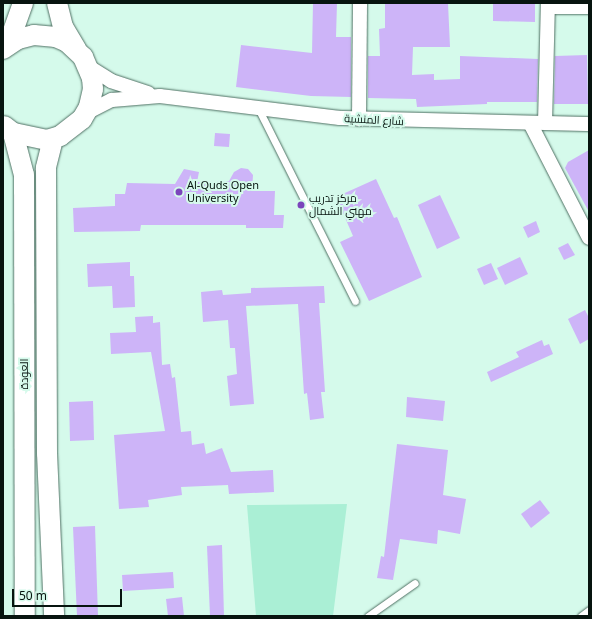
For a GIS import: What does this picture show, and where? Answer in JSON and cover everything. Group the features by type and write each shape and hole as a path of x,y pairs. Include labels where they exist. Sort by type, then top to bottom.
{"main road":[{"path":"5,47 23,3"},
{"path":"8,130 47,140 54,139 72,129 86,113 93,89 89,67 63,27 57,3"},
{"path":"5,47 23,37 45,35 56,37 76,49"},
{"name":"العودة","path":"8,130 24,175 25,616"},
{"name":"العودة","path":"54,139 46,168 47,453 54,616"}],"street":[{"path":"360,3 360,119"},
{"path":"545,123 548,5 589,7"},
{"name":"شارع المنشية","path":"89,67 119,84 160,96 258,108 360,119 589,124"},
{"name":"شارع المنشية","path":"86,113 112,100 160,96"},
{"path":"530,123 589,238"}],"lane":[{"path":"258,108 354,300"},
{"path":"368,616 415,583"},
{"path":"581,616 589,610"}],"green space":[{"path":"347,504 333,616 256,616 247,505"}],"building":[{"path":"313,3 337,3 336,37 351,37 351,97 311,96 236,87 241,45 312,53"},
{"path":"385,3 448,3 450,47 413,47 412,75 434,74 434,80 460,79 460,56 538,59 537,102 487,102 487,104 417,107 416,99 368,98 368,56 380,56 379,29 385,28"},
{"path":"493,3 535,3 535,22 493,21"},
{"path":"587,55 588,104 554,104 555,56"},
{"path":"215,133 230,134 229,147 214,146"},
{"path":"589,150 589,212 565,168 568,162"},
{"path":"241,168 248,169 253,175 252,191 275,191 274,215 284,215 283,228 246,228 246,225 141,225 140,231 74,232 73,208 115,206 115,194 125,194 127,183 175,184 184,169 199,172 197,182 229,181 234,172"},
{"path":"376,179 394,218 397,217 422,277 369,301 340,242 353,236 336,197"},
{"path":"440,195 460,238 437,249 418,205"},
{"path":"536,221 540,232 528,238 523,227"},
{"path":"568,243 575,255 564,260 558,248"},
{"path":"520,257 528,274 505,285 497,268"},
{"path":"130,262 130,276 134,276 135,307 113,308 112,286 88,287 87,264"},
{"path":"491,263 498,279 484,285 477,269"},
{"path":"324,286 325,303 319,303 325,392 321,392 324,418 310,420 307,393 304,394 298,304 246,306 254,404 230,406 227,376 237,374 235,348 230,348 228,320 203,322 201,292 222,290 223,295 251,293 251,288"},
{"path":"585,310 589,318 589,339 580,344 568,319"},
{"path":"153,316 153,323 160,322 162,365 170,364 172,378 175,377 181,432 191,431 192,445 204,443 206,454 222,448 231,472 273,470 274,492 229,494 228,485 181,487 182,495 148,500 149,507 119,509 114,435 165,431 151,352 111,354 110,333 136,332 135,317"},
{"path":"542,340 544,346 549,344 553,354 491,382 487,372 519,357 516,352"},
{"path":"407,397 445,401 443,421 406,417"},
{"path":"93,401 94,440 70,441 69,402"},
{"path":"397,444 448,450 443,495 466,499 460,534 438,530 437,544 400,539 393,580 377,578 381,556 384,557"},
{"path":"540,500 550,513 531,528 521,514"},
{"path":"95,526 98,616 77,616 73,527"},
{"path":"222,545 224,616 210,616 207,546"},
{"path":"173,572 174,588 123,591 122,575"},
{"path":"182,597 184,616 168,616 166,599"}],"place":[{"name":"Al-Quds Open University","path":"179,192"},
{"name":"مركز تدريب مهني الشمال","path":"301,205"}]}
